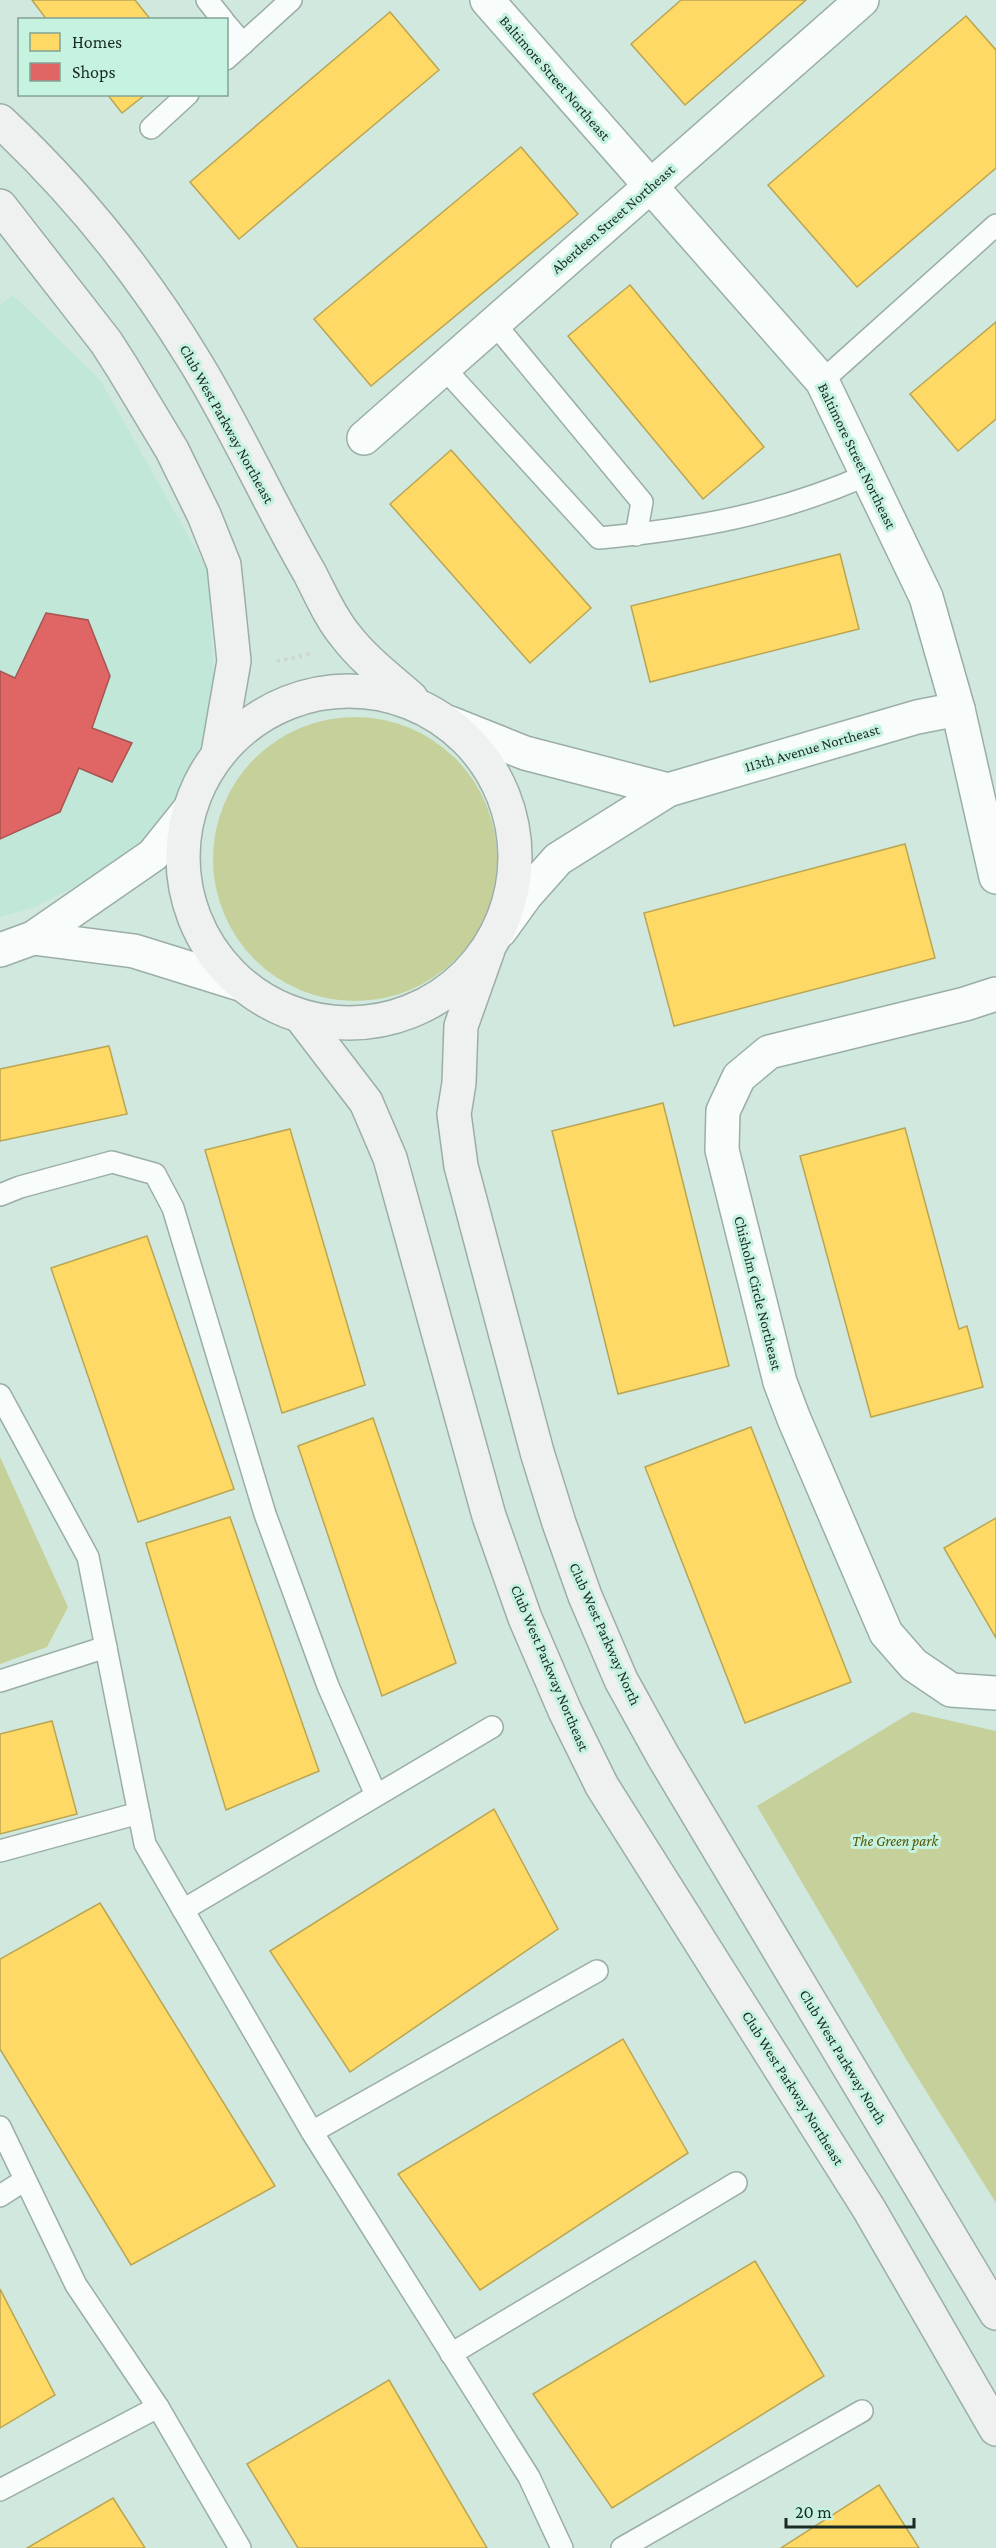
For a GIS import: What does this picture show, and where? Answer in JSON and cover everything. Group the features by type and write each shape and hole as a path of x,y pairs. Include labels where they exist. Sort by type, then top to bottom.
{"street":[{"name":"Baltimore Street Northeast","path":"487,0 822,381 926,597 988,812 996,877"},
{"name":"Aberdeen Street Northeast","path":"364,438 862,0"},
{"name":"Club West Parkway Northeast","path":"0,121 66,187 114,246 158,306 195,360 261,486 344,634 365,658 419,705"},
{"path":"0,206 106,342 172,450 224,565 234,661 218,753"},
{"path":"419,705 376,692 332,691 289,702 250,723 218,753 200,781 189,810 182,858 189,905 208,948 240,984 269,1004 301,1017 343,1024 385,1020 426,1006 461,982 494,941"},
{"name":"Club West Parkway North","path":"419,705 450,723 490,765 513,818 516,876 461,1026 459,1083 454,1114 461,1166 537,1452 585,1596 621,1680 663,1756 996,2313"},
{"name":"113th Avenue Northeast","path":"494,941 526,895 558,860 668,790 918,717 958,709"},
{"path":"450,723 525,753 668,790"},
{"path":"0,950 33,938 153,855 189,810"},
{"path":"33,938 134,951 240,984"},
{"name":"Chisholm Circle Northeast","path":"996,994 965,1004 769,1053 739,1077 723,1112 722,1150 780,1382 886,1633 914,1665 951,1690 996,1693"},
{"name":"Club West Parkway Northeast","path":"301,1017 366,1102 390,1158 489,1516 525,1618 565,1711 602,1786 869,2209 996,2429"}],"lane":[{"path":"207,0 221,18"},
{"path":"228,57 291,0"},
{"path":"228,26 243,44"},
{"path":"152,128 186,96"},
{"path":"822,381 996,225"},
{"path":"494,322 642,502 636,535"},
{"path":"443,368 600,538 636,535 737,519 789,506 867,475"},
{"path":"0,1195 20,1187 112,1162 154,1174 173,1209 265,1514 328,1686 376,1795"},
{"path":"0,1395 88,1557 146,1844 312,2132 529,2477 562,2548"},
{"path":"0,1681 106,1647"},
{"path":"183,1910 492,1727"},
{"path":"0,1851 139,1813"},
{"path":"312,2132 597,1971"},
{"path":"0,2127 76,2285 158,2407 240,2548"},
{"path":"0,2196 25,2180"},
{"path":"451,2354 736,2182"},
{"path":"0,2490 158,2407"},
{"path":"622,2548 862,2411"}],"path":[{"path":"277,661 316,653"}],"shaded area":[{"path":"13,295 100,380 208,571 215,702 191,777 141,841 83,883 32,908 0,917 0,305"}],"green space":[{"path":"355,717 383,720 409,728 434,741 455,759 473,780 486,805 494,831 497,859 494,887 486,913 473,938 455,959 434,977 409,990 383,998 355,1001 327,998 301,990 276,977 255,959 237,938 224,913 216,887 213,859 216,831 224,805 237,780 255,759 276,741 301,728 327,720"},
{"path":"0,1457 68,1607 47,1647 0,1664"},
{"name":"The Green park","path":"912,1712 996,1731 996,2203 906,2059 757,1806"}],"building: Homes":[{"path":"32,0 135,0 149,18 46,18"},
{"path":"681,0 806,0 685,105 631,44"},
{"path":"390,12 439,70 239,239 190,182"},
{"path":"966,16 996,50 996,168 857,287 768,185"},
{"path":"109,96 143,96 122,113"},
{"path":"521,147 578,214 371,386 314,319"},
{"path":"630,285 764,447 703,499 568,336"},
{"path":"996,322 996,419 958,451 910,394"},
{"path":"451,450 591,608 530,663 390,504"},
{"path":"840,554 859,629 650,682 631,606"},
{"path":"905,844 935,958 674,1026 644,913"},
{"path":"109,1046 127,1114 0,1141 0,1069"},
{"path":"663,1103 729,1366 618,1394 552,1131"},
{"path":"905,1128 959,1329 967,1326 983,1387 871,1417 800,1156"},
{"path":"290,1129 365,1385 282,1413 205,1150"},
{"path":"147,1236 234,1489 138,1522 51,1268"},
{"path":"373,1418 456,1663 382,1696 298,1446"},
{"path":"751,1427 851,1682 745,1723 645,1467"},
{"path":"230,1517 319,1771 226,1810 146,1543"},
{"path":"996,1518 996,1638 944,1548"},
{"path":"52,1721 77,1814 0,1834 0,1734"},
{"path":"494,1809 558,1929 350,2072 270,1951"},
{"path":"100,1903 275,2186 131,2265 0,2049 0,1959"},
{"path":"623,2039 688,2153 480,2290 398,2174"},
{"path":"755,2261 824,2376 612,2508 533,2394"},
{"path":"0,2289 55,2395 0,2428"},
{"path":"389,2380 487,2548 298,2548 247,2464"},
{"path":"879,2485 919,2548 781,2548"},
{"path":"113,2498 145,2548 27,2548"}],"building: Shops":[{"path":"46,613 88,620 110,676 92,728 132,743 112,782 79,768 60,812 0,839 0,671 15,678"}]}
